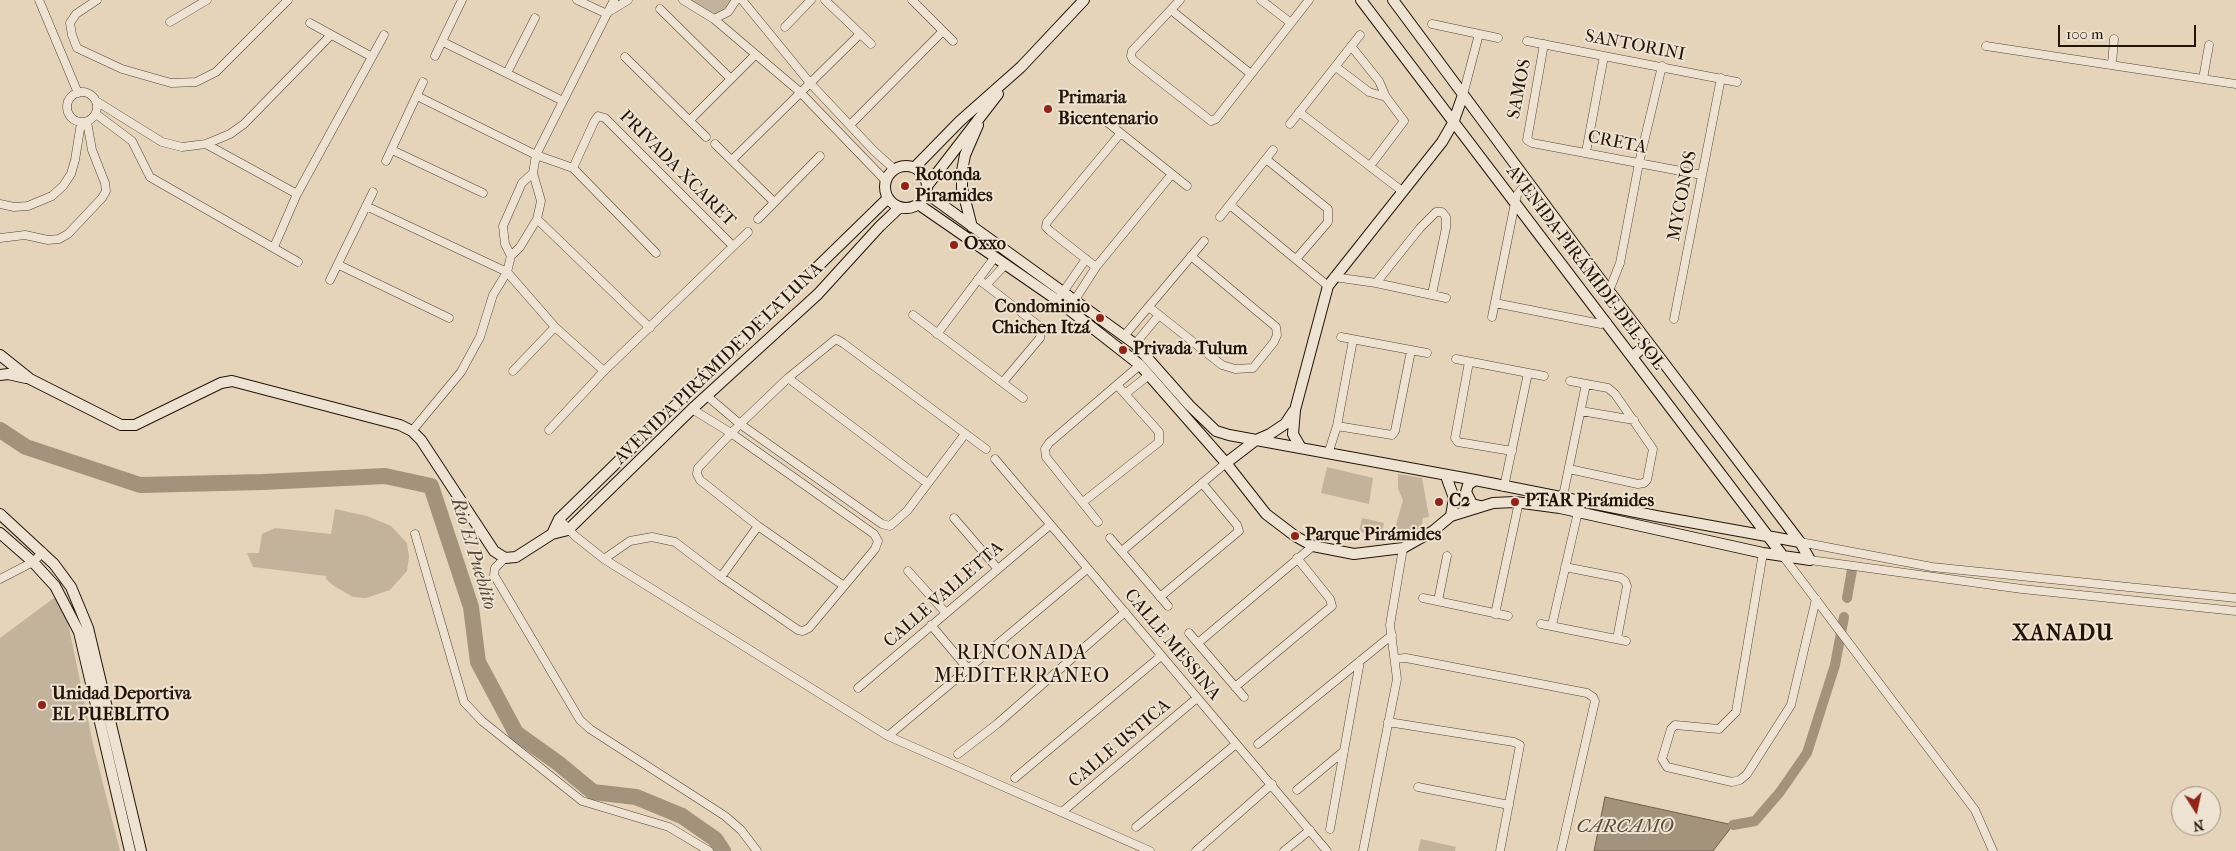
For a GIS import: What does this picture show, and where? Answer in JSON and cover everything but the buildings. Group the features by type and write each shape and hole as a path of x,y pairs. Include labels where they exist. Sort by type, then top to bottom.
{"street":[{"path":"39,0 78,93"},
{"path":"97,0 76,14 70,23 77,48 122,69 171,83 196,82 216,72 288,0"},
{"path":"170,22 207,0"},
{"path":"435,56 462,0"},
{"path":"577,0 609,13"},
{"path":"412,432 461,372 480,337 494,295 507,272 511,256 520,247 538,218 541,201 533,173 536,155 614,0"},
{"path":"609,13 628,0"},
{"path":"683,0 714,19 800,92 885,180"},
{"path":"714,19 728,12 736,0"},
{"path":"742,0 810,83 894,169"},
{"path":"785,26 811,0"},
{"path":"824,0 871,44"},
{"path":"912,0 954,41"},
{"path":"915,168 960,122 1020,67 1084,0"},
{"path":"1180,0 1132,51 1131,56 1133,60 1205,119 1211,121 1216,119 1309,0"},
{"path":"1261,0 1291,23"},
{"name":"AVENIDA PIRÁMIDE DEL SOL","path":"1361,0 1783,556"},
{"name":"AVENIDA PIRÁMIDE DEL SOL","path":"1393,0 1648,343 1800,542 1810,560"},
{"path":"660,9 731,78"},
{"path":"1170,10 1251,74"},
{"path":"507,73 535,18"},
{"path":"310,23 372,57"},
{"path":"1432,24 1498,38"},
{"path":"850,125 943,31"},
{"path":"732,160 860,34"},
{"path":"1301,448 1294,434 1295,410 1331,281 1442,142 1453,123 1463,95 1479,34"},
{"path":"84,122 71,117 67,106 73,96 78,93 89,94 96,102 162,142 182,147 206,144 230,134 244,124 331,35"},
{"path":"274,247 296,194 384,35"},
{"path":"1290,124 1360,35"},
{"path":"2112,65 2114,39"},
{"name":"SANTORINI","path":"1527,41 1737,82"},
{"path":"443,42 563,100"},
{"name":"SAMOS","path":"1527,140 1544,44"},
{"path":"2203,79 2209,45"},
{"path":"1351,46 1379,80 1386,97 1404,121 1370,166"},
{"path":"1986,46 2236,84"},
{"path":"690,120 755,55"},
{"path":"1586,152 1604,56"},
{"path":"625,57 706,137"},
{"path":"1336,66 1369,92 1386,97"},
{"path":"1609,291 1620,263 1639,163 1662,66"},
{"path":"918,204 983,113 1020,67"},
{"name":"MYCONOS","path":"1674,319 1722,78"},
{"path":"386,161 423,82"},
{"path":"417,96 536,155 573,168 656,253"},
{"path":"96,102 96,114"},
{"path":"1299,112 1402,191"},
{"path":"972,227 962,188 962,171 965,155 983,113"},
{"path":"0,204 14,207 28,206 52,196 63,186 71,174 84,122 96,114"},
{"path":"96,114 132,141 150,176 298,262"},
{"name":"PRIVADA XCARET","path":"573,168 594,122 598,116 605,118 732,246"},
{"path":"0,238 19,235 48,240 59,239 68,234 102,198 106,191 105,183 92,150 84,122"},
{"path":"1107,122 1187,186"},
{"path":"1096,267 1046,227 1047,222 1120,134"},
{"path":"137,148 148,135"},
{"name":"CRETA","path":"1527,140 1532,143 1702,175"},
{"path":"206,144 296,194"},
{"path":"716,144 774,202"},
{"path":"392,150 483,193"},
{"path":"1220,217 1273,150"},
{"path":"758,219 820,156"},
{"path":"1266,159 1328,209 1328,222 1297,258"},
{"path":"2236,598 1932,567 1767,535 1561,503 1475,480 1328,454 1216,431 1206,423 1138,340 1124,336 1064,291 972,227 927,190 926,179 915,168 904,165 894,169 885,180 884,190 888,198 900,207 918,204 1057,300 1140,365 1226,463 1266,514 1295,536 1313,546 1354,554 1402,548 1433,532 1451,516 1480,506 1493,503 1519,502 1561,503 1578,512 1763,553 1856,564 1924,577 2236,611"},
{"path":"511,256 505,244 503,226 522,183 533,173"},
{"path":"1069,309 1096,267 1172,174"},
{"path":"1492,317 1514,203 1517,195 1528,180"},
{"path":"330,280 339,265 373,192"},
{"name":"AVENIDA PIRÁMIDE DE LA LUNA","path":"552,534 560,519 888,198"},
{"path":"366,206 507,272 555,327 604,371"},
{"path":"1230,206 1297,258 1331,281 1376,283 1446,298"},
{"name":"AVENIDA PIRÁMIDE DE LA LUNA","path":"505,558 516,557 552,534 568,530 692,409 818,294 880,226 900,207"},
{"path":"1376,283 1420,228 1436,212 1442,212 1446,217 1446,228 1432,294"},
{"path":"538,218 650,328"},
{"path":"548,430 604,371 748,232"},
{"path":"1124,336 1204,241"},
{"path":"937,334 995,256"},
{"path":"1148,307 1222,365 1235,369 1253,368 1274,342 1277,335 1276,327 1191,256"},
{"path":"1057,300 1086,259"},
{"path":"989,282 1006,264"},
{"path":"339,265 449,318"},
{"path":"980,277 989,282 1039,326 1041,332 1040,338 1002,382"},
{"path":"1495,303 1601,324 1607,322"},
{"path":"912,314 1023,398"},
{"path":"1138,340 1159,315"},
{"path":"513,371 555,327"},
{"path":"1341,337 1427,353"},
{"path":"844,586 758,526 706,485 697,474 698,468 740,424 788,378 836,339 844,343 986,449"},
{"path":"1328,454 1337,426 1353,340"},
{"path":"1632,357 1648,343"},
{"path":"1337,426 1392,434 1395,431 1411,351"},
{"path":"0,355 30,379 120,425 135,425 221,383 232,381 400,425 412,432 421,440 494,551 505,558 495,568 494,575 580,720 590,729 725,816 741,830 758,851"},
{"path":"1456,359 1544,376"},
{"path":"1469,362 1455,438 1458,442 1512,451"},
{"path":"1098,522 1046,457 1044,450 1049,443 1140,365"},
{"path":"1504,487 1528,373"},
{"path":"0,375 8,374 30,379"},
{"path":"1126,393 1149,375"},
{"path":"788,378 927,484"},
{"path":"1569,469 1644,483 1647,480 1653,449 1615,394 1608,388 1570,381"},
{"path":"1083,502 1159,442 1159,432 1119,384"},
{"path":"1561,503 1586,384"},
{"path":"707,396 740,424 882,524 890,526 896,523 965,434"},
{"path":"604,559 630,542 652,537 675,542 721,577 798,630 803,631 809,628 875,549 878,541 874,534 731,433 692,409"},
{"path":"1122,551 1226,463 1256,440 1270,434 1285,424 1295,410"},
{"path":"1581,411 1634,420"},
{"name":"CALLE MESSINA","path":"994,458 1327,851"},
{"path":"1446,476 1454,498 1451,516"},
{"path":"1160,597 1239,531 1237,525 1205,480"},
{"path":"1475,480 1468,486 1466,492 1472,504 1480,506"},
{"path":"600,481 609,492"},
{"path":"1495,614 1519,502"},
{"path":"1552,625 1578,512"},
{"path":"0,514 43,552 71,588 88,628 141,851"},
{"path":"954,518 997,568"},
{"path":"560,519 568,530 604,559 888,736 1150,851"},
{"name":"CALLE VALLETTA","path":"858,688 997,568 1050,525"},
{"path":"721,577 758,526"},
{"path":"0,533 33,562 54,586 79,632 130,851"},
{"path":"414,534 464,702 482,721 582,801 669,827 709,851"},
{"path":"1110,538 1168,606"},
{"path":"1198,643 1313,546"},
{"path":"1363,851 1397,679 1390,626 1402,548"},
{"path":"0,579 33,562 43,552"},
{"path":"1763,553 1736,712 1719,729 1675,725 1662,759 1667,767 1732,782 1740,780 1748,774 1791,705 1816,599"},
{"path":"1856,564 1858,553"},
{"path":"1438,601 1447,556"},
{"path":"1783,556 1975,810 1993,851"},
{"path":"1236,687 1332,606 1330,599 1298,557"},
{"path":"1565,567 1621,578 1625,581 1626,586 1617,639"},
{"path":"888,736 1088,569"},
{"path":"908,570 946,613"},
{"path":"2022,588 2023,575"},
{"path":"1423,598 1508,616"},
{"path":"958,754 998,724 1125,612"},
{"path":"1541,624 1626,641"},
{"path":"931,625 969,670"},
{"path":"1189,632 1244,697"},
{"path":"1258,744 1392,635"},
{"path":"1014,778 1161,656"},
{"path":"1395,659 1406,658 1587,693 1594,697 1594,706 1561,851"},
{"path":"1330,829 1360,661"},
{"name":"CALLE USTICA","path":"1062,812 1197,698"},
{"path":"1388,722 1518,743 1520,751 1500,851"},
{"path":"1136,827 1236,744"},
{"path":"1297,790 1344,751"},
{"path":"1196,851 1272,784"},
{"path":"1418,788 1509,805"},
{"path":"1284,851 1310,830"}],"shaded area":[{"path":"683,0 736,0 714,19"},
{"path":"1327,467 1373,478 1369,504 1321,493"},
{"path":"1398,474 1422,478 1429,517 1423,518 1421,528 1393,541 1388,538 1395,528 1403,500 1398,489"},
{"path":"335,509 367,516 391,526 407,543 409,557 407,571 390,590 366,598 353,597 334,586 326,579 326,576 253,567 247,553 259,553 262,534 275,528 331,534"},
{"path":"1362,518 1384,523 1381,536 1359,532"},
{"name":"Unidad Deportiva EL PUEBLITO","path":"58,595 68,623 93,744 120,851 0,851 0,638"},
{"path":"1421,839 1456,847 1455,851 1418,851"}],"water":[{"name":"CARCAMO","path":"1605,797 1733,825 1713,851 1594,851"}],"waterway":[{"name":"Rio El Pueblito","path":"0,430 26,447 140,485 263,482 385,476 431,486 471,607 478,662 516,733 558,763 593,792 636,797 682,816 715,839 723,851"},
{"path":"1847,598 1852,570"},
{"path":"1733,825 1755,821 1780,792 1807,753 1835,665 1844,617"}],"place":[{"name":"Primaria Bicentenario","path":"1048,109"},
{"name":"Rotonda Piramides","path":"905,186"},
{"name":"Oxxo","path":"954,245"},
{"name":"Condominio Chichen Itzá","path":"1100,318"},
{"name":"Privada Tulum","path":"1123,350"},
{"name":"C2","path":"1439,502"},
{"name":"PTAR Pirámides","path":"1515,502"},
{"name":"Parque Pirámides","path":"1295,536"},
{"name":"Unidad Deportiva EL PUEBLITO","path":"42,705"}],"district":[{"name":"XANADU","path":"2063,635"},
{"name":"RINCONADA MEDITERRANEO","path":"1022,666"}]}
